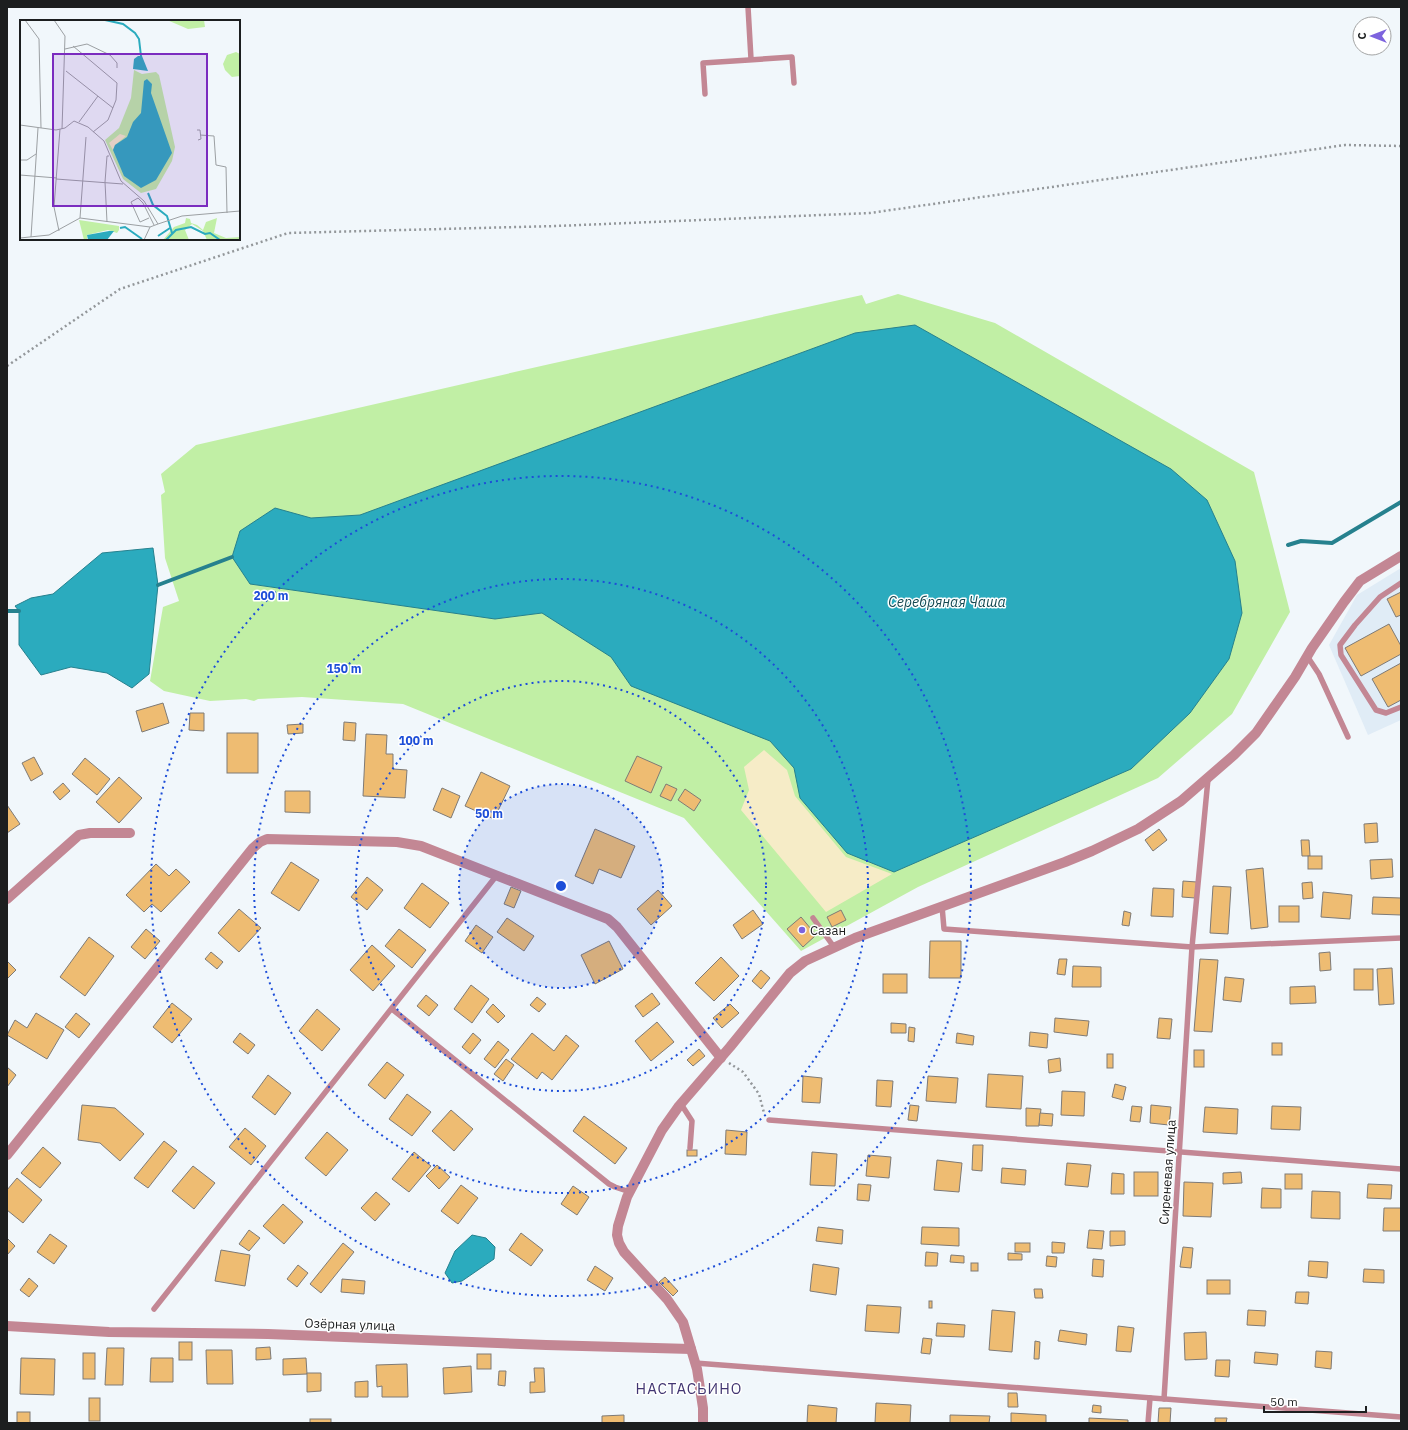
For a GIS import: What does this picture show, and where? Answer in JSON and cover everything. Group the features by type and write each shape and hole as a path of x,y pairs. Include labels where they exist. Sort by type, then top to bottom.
{"street":[{"path":"703,1423 703,1408 695,1363 683,1322 667,1299 624,1252 619,1243 618,1235 618,1226 630,1192 662,1130 681,1104 721,1058 790,973 805,961 855,938 1092,851 1138,829 1181,801 1208,779 1256,733 1295,677 1307,656 1360,581 1401,556"},
{"path":"7,899 79,836 90,833 130,833"},
{"path":"7,1155 171,950 260,842 267,839 276,838 408,843 421,846 608,919 617,927 721,1058"},
{"name":"Озёрная улица","path":"7,1326 109,1332 268,1334 691,1349"}],"lane":[{"path":"748,7 751,60"},
{"path":"705,94 703,63 792,56 794,83"},
{"path":"1401,583 1380,596 1354,625 1340,645 1341,655 1376,710 1386,713 1401,707"},
{"path":"1307,656 1319,674 1348,737"},
{"name":"Сиреневая улица","path":"1164,1399 1192,947 1208,779"},
{"path":"154,1309 497,875"},
{"path":"942,906 944,929 1192,947 1401,938"},
{"path":"813,918 834,947"},
{"path":"392,1009 609,1184 630,1192"},
{"path":"681,1104 692,1121 690,1148"},
{"path":"769,1120 1401,1169"},
{"path":"695,1363 1401,1417"},
{"path":"1148,1423 1150,1398"}],"path":[{"path":"7,366 120,289 288,233 556,226 870,213 1345,144 1401,146"},
{"path":"721,1058 743,1072 760,1094 763,1110 769,1120"}],"shaded area":[{"path":"1401,568 1401,720 1368,735 1329,645 1357,595"}],"green space":[{"name":"Серебряная Чаша","path":"898,294 995,323 1254,472 1290,612 1232,714 1158,778 918,887 801,951 684,818 403,704 302,697 258,699 254,701 246,699 210,701 164,691 150,681 163,607 179,601 165,558 161,495 165,492 161,474 196,445 550,364 862,295 866,304"}],"sand":[{"path":"764,750 787,770 795,796 846,857 892,874 826,912 741,810 749,790 744,767"}],"water":[{"name":"Серебряная Чаша","path":"915,325 1171,469 1207,500 1235,561 1242,613 1229,659 1190,713 1131,769 894,872 847,853 800,798 794,768 770,741 631,686 611,657 542,613 495,619 250,584 232,557 240,531 275,508 311,518 360,515 855,333"},
{"path":"153,548 158,585 149,674 132,688 107,673 71,667 41,675 19,645 19,611 15,606 31,598 53,594 102,553"},
{"path":"472,1235 486,1238 495,1247 494,1259 462,1281 452,1283 445,1273 455,1251"}],"building":[{"path":"1401,592 1401,615 1396,617 1387,599"},
{"path":"1389,624 1401,646 1401,654 1361,676 1345,648"},
{"path":"1401,663 1401,700 1388,707 1372,679"},
{"path":"163,703 169,723 142,732 136,711"},
{"path":"190,713 204,713 204,731 189,730"},
{"path":"344,722 356,723 355,741 343,740"},
{"path":"303,724 303,733 288,734 287,725"},
{"path":"227,733 258,733 258,773 227,773"},
{"path":"366,734 387,735 386,754 393,754 393,769 407,770 405,798 363,796"},
{"path":"637,756 662,767 651,793 625,781"},
{"path":"34,757 43,774 31,781 22,763"},
{"path":"85,758 110,779 97,795 72,774"},
{"path":"481,772 510,786 494,819 465,806"},
{"path":"119,777 142,798 119,823 96,802"},
{"path":"63,783 70,791 60,800 53,792"},
{"path":"666,784 677,789 671,801 660,796"},
{"path":"442,788 460,796 451,818 433,810"},
{"path":"685,789 701,800 694,811 678,800"},
{"path":"285,791 310,791 310,813 285,812"},
{"path":"7,805 20,824 7,833"},
{"path":"1377,823 1378,842 1365,843 1364,824"},
{"path":"595,829 635,846 621,878 599,869 593,884 575,876"},
{"path":"1159,829 1167,840 1153,851 1145,840"},
{"path":"1301,840 1309,840 1310,856 1302,856"},
{"path":"1308,856 1322,856 1322,869 1308,869"},
{"path":"1392,859 1393,877 1371,879 1370,860"},
{"path":"291,862 319,880 299,911 271,893"},
{"path":"156,864 169,876 176,869 190,882 161,912 152,904 144,912 126,895"},
{"path":"1263,868 1268,927 1251,929 1246,870"},
{"path":"367,877 383,890 367,910 351,897"},
{"path":"1183,881 1197,882 1195,898 1182,897"},
{"path":"1312,882 1313,898 1303,899 1302,883"},
{"path":"422,883 449,903 430,928 404,908"},
{"path":"1213,886 1231,887 1228,934 1210,933"},
{"path":"511,887 521,891 514,908 504,904"},
{"path":"1153,888 1174,889 1173,917 1151,916"},
{"path":"658,890 672,906 651,925 637,909"},
{"path":"1323,892 1352,895 1350,919 1321,917"},
{"path":"1373,897 1401,898 1401,915 1372,914"},
{"path":"1279,906 1299,906 1299,922 1279,922"},
{"path":"239,909 261,928 239,952 218,933"},
{"path":"753,910 763,924 742,939 733,925"},
{"path":"841,910 846,920 832,927 827,917"},
{"path":"1124,911 1131,913 1129,926 1122,925"},
{"path":"801,917 816,935 803,947 787,929"},
{"path":"507,918 534,936 524,951 497,932"},
{"path":"476,925 493,937 482,953 465,941"},
{"path":"146,929 160,941 145,959 131,947"},
{"path":"399,929 426,950 412,968 385,946"},
{"path":"89,937 114,956 85,996 60,977"},
{"path":"609,941 623,969 595,984 581,955"},
{"path":"930,941 961,941 961,978 929,978"},
{"path":"372,945 395,966 373,991 350,970"},
{"path":"211,952 223,962 217,969 205,959"},
{"path":"1330,952 1331,970 1320,971 1319,953"},
{"path":"721,957 739,976 714,1001 695,983"},
{"path":"1059,959 1067,959 1065,975 1057,974"},
{"path":"1200,959 1218,960 1212,1032 1194,1031"},
{"path":"7,961 16,970 7,979"},
{"path":"1073,966 1101,967 1101,987 1072,987"},
{"path":"1392,968 1394,1004 1379,1005 1377,969"},
{"path":"1354,969 1373,969 1373,990 1354,990"},
{"path":"761,970 770,978 761,989 752,981"},
{"path":"883,974 907,974 907,993 883,993"},
{"path":"1225,977 1244,979 1241,1002 1223,1000"},
{"path":"471,985 489,999 472,1023 454,1009"},
{"path":"1315,986 1316,1003 1290,1004 1290,987"},
{"path":"652,993 660,1004 643,1017 635,1006"},
{"path":"426,995 438,1005 429,1016 417,1006"},
{"path":"537,997 546,1004 539,1012 530,1005"},
{"path":"172,1003 192,1019 172,1043 153,1027"},
{"path":"493,1004 505,1016 498,1023 486,1012"},
{"path":"730,1004 739,1013 722,1028 713,1018"},
{"path":"317,1009 340,1029 322,1051 299,1031"},
{"path":"36,1013 64,1030 47,1059 7,1035 15,1020 27,1028"},
{"path":"76,1013 90,1024 79,1038 65,1027"},
{"path":"1055,1018 1089,1021 1087,1036 1054,1032"},
{"path":"1159,1018 1172,1019 1170,1039 1157,1038"},
{"path":"657,1022 674,1042 651,1061 635,1041"},
{"path":"891,1023 906,1024 906,1033 891,1033"},
{"path":"909,1027 915,1028 914,1042 908,1041"},
{"path":"1030,1032 1048,1034 1047,1048 1029,1046"},
{"path":"240,1033 255,1045 248,1054 233,1042"},
{"path":"473,1033 481,1040 470,1054 462,1047"},
{"path":"532,1033 554,1051 566,1035 579,1046 552,1080 542,1072 537,1079 511,1059"},
{"path":"957,1033 974,1036 973,1045 956,1043"},
{"path":"498,1041 509,1050 495,1068 484,1059"},
{"path":"1272,1043 1282,1043 1282,1055 1272,1055"},
{"path":"699,1049 705,1056 693,1066 687,1060"},
{"path":"1194,1050 1204,1050 1204,1067 1194,1067"},
{"path":"1107,1054 1113,1054 1113,1068 1107,1068"},
{"path":"1060,1058 1061,1071 1049,1073 1048,1060"},
{"path":"506,1059 514,1065 503,1081 494,1074"},
{"path":"387,1062 404,1075 385,1099 368,1085"},
{"path":"7,1067 16,1075 7,1087"},
{"path":"988,1074 1023,1076 1021,1109 986,1107"},
{"path":"268,1075 291,1093 275,1115 252,1097"},
{"path":"803,1076 822,1078 820,1103 802,1102"},
{"path":"928,1076 958,1078 956,1103 926,1101"},
{"path":"877,1080 893,1081 891,1107 876,1106"},
{"path":"1115,1084 1126,1087 1123,1100 1112,1097"},
{"path":"1062,1091 1085,1092 1084,1116 1061,1115"},
{"path":"407,1094 431,1112 412,1136 389,1119"},
{"path":"82,1105 115,1108 144,1134 120,1161 100,1143 78,1140"},
{"path":"910,1105 919,1106 917,1121 908,1120"},
{"path":"1151,1105 1171,1107 1169,1125 1150,1123"},
{"path":"1132,1106 1142,1107 1140,1122 1130,1121"},
{"path":"1272,1106 1301,1107 1300,1130 1271,1129"},
{"path":"1205,1107 1238,1109 1237,1134 1203,1132"},
{"path":"1026,1108 1041,1109 1039,1126 1026,1126"},
{"path":"451,1110 473,1129 454,1151 432,1131"},
{"path":"1040,1113 1053,1114 1052,1126 1039,1125"},
{"path":"584,1116 627,1148 615,1164 573,1131"},
{"path":"245,1128 266,1146 251,1165 229,1147"},
{"path":"726,1130 747,1132 746,1155 725,1154"},
{"path":"327,1132 348,1150 326,1176 305,1158"},
{"path":"164,1141 177,1151 148,1188 134,1178"},
{"path":"973,1145 983,1145 982,1171 972,1170"},
{"path":"43,1147 61,1163 40,1188 21,1173"},
{"path":"687,1150 697,1150 697,1156 687,1156"},
{"path":"414,1152 431,1166 409,1192 392,1179"},
{"path":"812,1152 837,1154 835,1186 810,1185"},
{"path":"868,1155 891,1157 889,1178 866,1176"},
{"path":"937,1160 962,1163 959,1192 934,1190"},
{"path":"1067,1163 1091,1165 1088,1187 1065,1185"},
{"path":"437,1165 450,1177 439,1189 426,1176"},
{"path":"193,1166 215,1183 194,1209 172,1191"},
{"path":"1002,1168 1026,1170 1025,1185 1001,1183"},
{"path":"1134,1172 1158,1172 1158,1196 1134,1196"},
{"path":"1241,1172 1242,1183 1223,1184 1223,1173"},
{"path":"1112,1173 1124,1174 1124,1194 1111,1194"},
{"path":"1285,1174 1302,1174 1302,1189 1285,1189"},
{"path":"17,1178 42,1200 23,1223 7,1210 7,1190"},
{"path":"1184,1182 1213,1183 1211,1217 1183,1216"},
{"path":"858,1184 871,1185 869,1201 857,1200"},
{"path":"1368,1184 1392,1185 1391,1199 1367,1198"},
{"path":"461,1185 478,1198 458,1224 441,1211"},
{"path":"573,1186 589,1197 577,1215 561,1204"},
{"path":"1262,1188 1281,1189 1281,1208 1261,1208"},
{"path":"1312,1191 1340,1192 1340,1219 1311,1218"},
{"path":"376,1192 390,1204 375,1221 361,1208"},
{"path":"283,1204 303,1222 284,1244 263,1226"},
{"path":"1384,1208 1401,1208 1401,1231 1383,1231"},
{"path":"818,1227 843,1230 842,1244 816,1241"},
{"path":"922,1227 959,1228 959,1246 921,1244"},
{"path":"249,1230 260,1238 249,1251 239,1244"},
{"path":"1089,1230 1104,1231 1102,1249 1087,1248"},
{"path":"1110,1231 1125,1231 1125,1245 1110,1246"},
{"path":"521,1233 543,1250 531,1266 509,1250"},
{"path":"50,1234 67,1246 54,1264 37,1252"},
{"path":"7,1238 15,1246 7,1255"},
{"path":"1052,1242 1065,1243 1064,1253 1052,1253"},
{"path":"343,1243 354,1252 321,1293 310,1284"},
{"path":"1015,1243 1030,1243 1030,1252 1015,1252"},
{"path":"1183,1247 1193,1248 1191,1268 1180,1267"},
{"path":"221,1250 250,1255 245,1286 215,1281"},
{"path":"926,1252 938,1253 937,1266 925,1266"},
{"path":"1008,1253 1022,1254 1022,1260 1008,1260"},
{"path":"951,1255 964,1256 964,1263 950,1262"},
{"path":"1047,1256 1057,1257 1056,1267 1046,1266"},
{"path":"1093,1259 1104,1260 1103,1277 1092,1276"},
{"path":"1309,1261 1328,1262 1327,1278 1308,1276"},
{"path":"971,1263 978,1263 978,1271 971,1271"},
{"path":"813,1264 839,1268 836,1295 810,1291"},
{"path":"298,1265 308,1273 297,1287 287,1279"},
{"path":"595,1266 613,1278 605,1291 587,1280"},
{"path":"1364,1269 1384,1270 1384,1283 1363,1282"},
{"path":"665,1277 678,1291 673,1296 659,1282"},
{"path":"29,1278 38,1286 29,1297 20,1290"},
{"path":"342,1279 365,1281 364,1294 341,1292"},
{"path":"1207,1280 1230,1280 1230,1294 1207,1294"},
{"path":"1034,1289 1042,1289 1043,1298 1035,1298"},
{"path":"1296,1292 1309,1292 1308,1304 1295,1303"},
{"path":"929,1301 932,1301 932,1308 929,1308"},
{"path":"867,1305 901,1307 899,1333 865,1331"},
{"path":"992,1310 1015,1312 1012,1352 989,1350"},
{"path":"1248,1310 1266,1311 1265,1326 1247,1325"},
{"path":"937,1323 965,1325 964,1337 936,1336"},
{"path":"1118,1326 1134,1328 1131,1352 1116,1351"},
{"path":"1060,1330 1087,1334 1086,1345 1058,1341"},
{"path":"1206,1332 1207,1359 1185,1360 1184,1333"},
{"path":"923,1338 932,1339 930,1354 921,1353"},
{"path":"1035,1341 1040,1342 1039,1359 1034,1359"},
{"path":"179,1342 192,1342 192,1360 179,1360"},
{"path":"270,1347 271,1359 256,1360 256,1348"},
{"path":"107,1348 124,1348 123,1385 105,1385"},
{"path":"206,1350 232,1350 233,1384 207,1384"},
{"path":"1316,1351 1332,1352 1331,1369 1315,1367"},
{"path":"1255,1352 1278,1354 1277,1365 1254,1363"},
{"path":"83,1353 95,1353 95,1379 83,1379"},
{"path":"477,1354 491,1354 491,1369 477,1369"},
{"path":"21,1358 55,1359 54,1395 20,1394"},
{"path":"151,1358 173,1358 173,1382 150,1382"},
{"path":"306,1358 307,1374 283,1375 283,1359"},
{"path":"1216,1360 1230,1360 1229,1377 1215,1376"},
{"path":"407,1364 408,1397 382,1397 382,1386 377,1387 376,1365"},
{"path":"471,1366 472,1392 444,1394 443,1368"},
{"path":"534,1368 544,1368 545,1392 530,1393 530,1382 535,1382"},
{"path":"499,1371 506,1371 505,1386 498,1385"},
{"path":"307,1373 321,1373 321,1391 307,1392"},
{"path":"368,1381 368,1397 355,1397 355,1382"},
{"path":"1008,1393 1017,1393 1018,1407 1008,1407"},
{"path":"89,1398 100,1398 100,1421 89,1421"},
{"path":"876,1403 911,1405 910,1423 875,1423"},
{"path":"808,1405 837,1408 836,1423 807,1423"},
{"path":"1093,1405 1101,1406 1101,1413 1092,1412"},
{"path":"1159,1408 1171,1408 1170,1423 1158,1423"},
{"path":"17,1412 30,1412 30,1423 17,1423"},
{"path":"1011,1413 1046,1415 1046,1423 1011,1423"},
{"path":"624,1415 624,1423 602,1423 602,1416"},
{"path":"950,1415 990,1416 989,1423 950,1423"},
{"path":"1089,1418 1128,1420 1128,1423 1089,1423"},
{"path":"1215,1418 1227,1418 1226,1423 1215,1423"},
{"path":"310,1419 331,1419 331,1423 310,1423"}],"waterway":[{"path":"1288,545 1301,541 1332,543 1401,502"},
{"path":"158,585 232,557"},
{"path":"7,611 19,611"}],"place":[{"name":"Сазан","path":"802,930"}],"district":[{"name":"НАСТАСЬИНО","path":"689,1389"}]}
